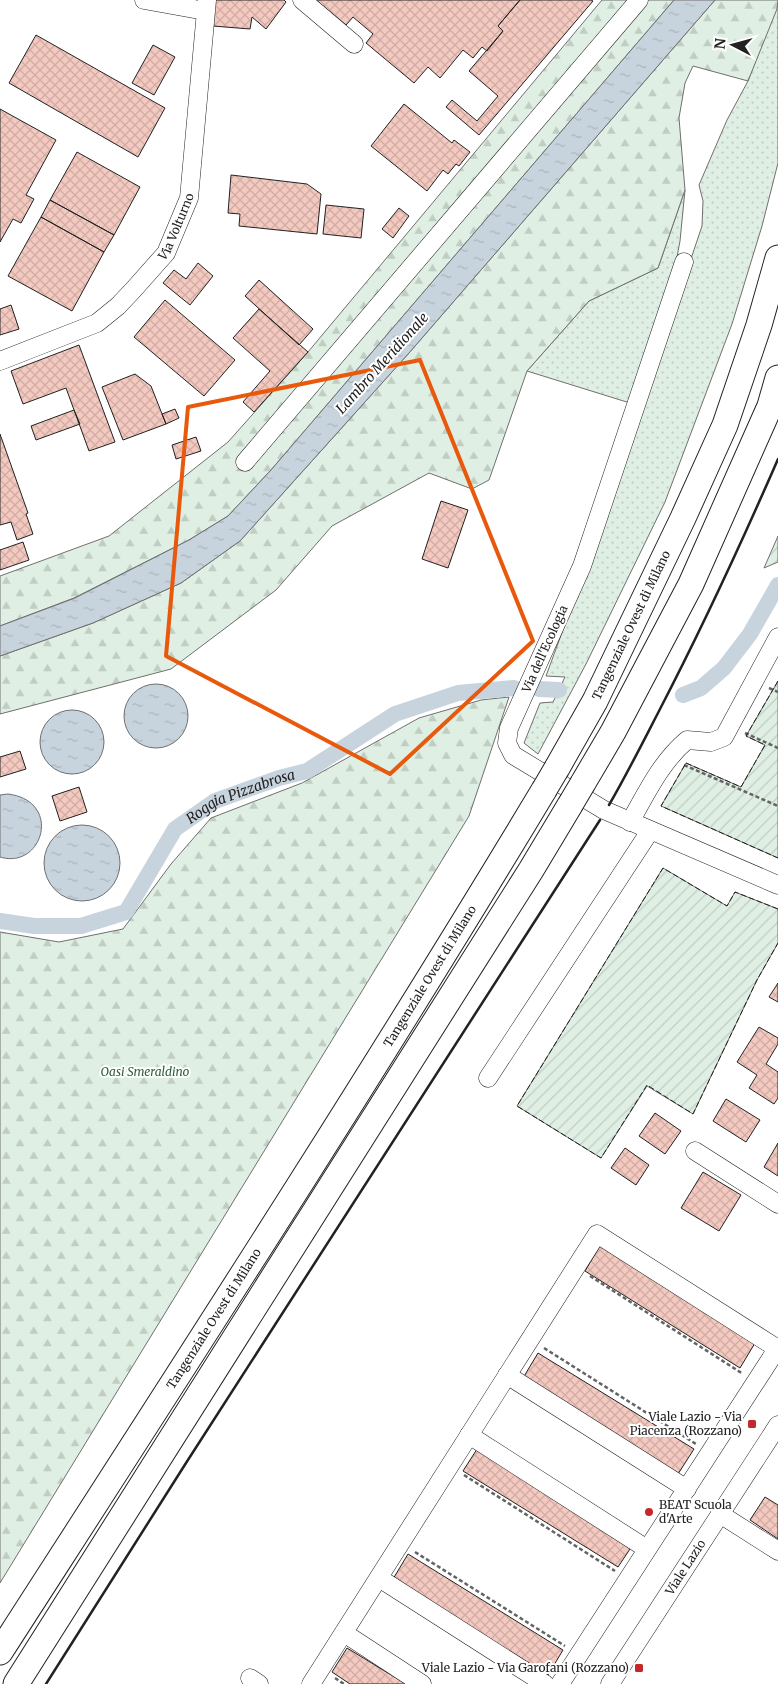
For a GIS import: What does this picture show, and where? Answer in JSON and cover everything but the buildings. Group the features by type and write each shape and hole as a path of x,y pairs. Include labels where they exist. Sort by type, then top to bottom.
{"highway":[{"name":"Tangenziale Ovest di Milano","path":"0,1652 301,1185 463,926 595,701 683,518 725,425 759,324 778,258"},
{"path":"16,1684 531,870 613,732 691,584 770,406 778,378"}],"street":[{"path":"144,0 206,6"},
{"path":"302,0 354,44"},
{"path":"244,462 639,0"},
{"name":"Via Volturno","path":"0,361 97,323 118,306 166,252 189,198 206,6"},
{"name":"Via dell'Ecologia","path":"684,262 582,566 509,728 508,743 514,755 604,810 778,886"},
{"path":"630,822 658,773 675,750 687,740 711,742 724,737 778,637"},
{"path":"488,1078 650,831"},
{"path":"695,1151 778,1204"},
{"path":"312,1684 597,1234 777,1349 560,1684"},
{"path":"507,1375 687,1488"},
{"name":"Viale Lazio","path":"617,1681 720,1514 778,1425"},
{"path":"469,1435 647,1549"},
{"path":"720,1514 778,1551"},
{"path":"379,1578 545,1684"},
{"path":"344,1633 422,1684"}],"path":[{"path":"729,726 778,748"},
{"path":"669,759 778,806"},
{"path":"576,1267 755,1382"},
{"path":"530,1340 710,1453"},
{"path":"450,1466 628,1580"},
{"path":"401,1543 579,1655"}],"highlighted area":[{"path":"420,360 533,641 390,774 166,656 188,407"}],"green space":[{"path":"602,0 674,0 271,470 228,516 189,540 74,598 0,626 0,576 109,536 228,442 308,352"},
{"path":"715,0 778,0 777,9 748,81 693,66 685,83 679,118 685,190 658,268 589,301 527,371 489,480 472,489 429,473 332,526 276,590 171,669 0,714 0,656 93,623 181,583 240,541 409,353"},
{"path":"778,2 778,163 762,226 732,324 665,502 586,664 538,754 524,743 540,703 553,702 565,677 546,676 599,532 702,226 703,201 699,185 727,120 748,81"},
{"path":"685,190 680,241 674,273 630,403 527,371 589,301 658,268"},
{"path":"778,536 778,562 764,568"},
{"path":"778,681 778,858 661,806 686,763 741,787 765,745 746,736"},
{"name":"Oasi Smeraldino","path":"509,697 469,816 0,1583 0,932 59,942 123,929 171,864 211,818 302,783 419,718 481,700"},
{"path":"663,868 727,906 735,892 778,909 778,943 757,980 693,1114 647,1086 601,1158 517,1106"}],"water":[{"name":"Lambro Meridionale","path":"674,0 715,0 409,353 240,541 181,583 93,623 0,656 0,626 75,598 189,540 228,516 271,470"},
{"path":"150,684 162,684 179,693 186,704 188,716 186,728 179,739 162,748 150,748 138,743 129,734 124,722 124,710 129,698 138,689"},
{"path":"66,710 78,710 95,719 102,730 104,742 102,754 95,765 78,774 66,774 54,769 45,760 40,748 40,736 45,724 54,715"},
{"path":"8,794 25,799 36,809 41,820 41,833 36,845 27,854 15,858 0,857 0,795"},
{"path":"82,825 97,828 109,836 117,848 120,863 117,878 109,890 97,898 82,901 67,898 55,890 47,878 44,863 47,848 55,836 67,828"}],"waterway":[{"path":"683,695 701,688 724,668 750,634 778,585"},
{"name":"Roggia Pizzabrosa","path":"0,921 34,926 81,926 126,912 175,829 215,801 279,778 307,771 395,714 458,693 514,688"},
{"path":"539,689 559,690"}],"fence":[{"path":"778,681 746,736 765,745 741,787 686,763 661,806 778,858"},
{"path":"778,909 735,892 727,906 663,868 517,1106 601,1158 647,1085 693,1114 757,980 778,943"}],"wall":[{"path":"609,805 691,649 778,459"},
{"path":"46,1684 600,820"}],"place":[{"name":"Viale Lazio - Via Piacenza (Rozzano)","path":"752,1424"},
{"name":"BEAT Scuola d'Arte","path":"649,1512"},
{"name":"Viale Lazio - Via Garofani (Rozzano)","path":"639,1668"}]}
